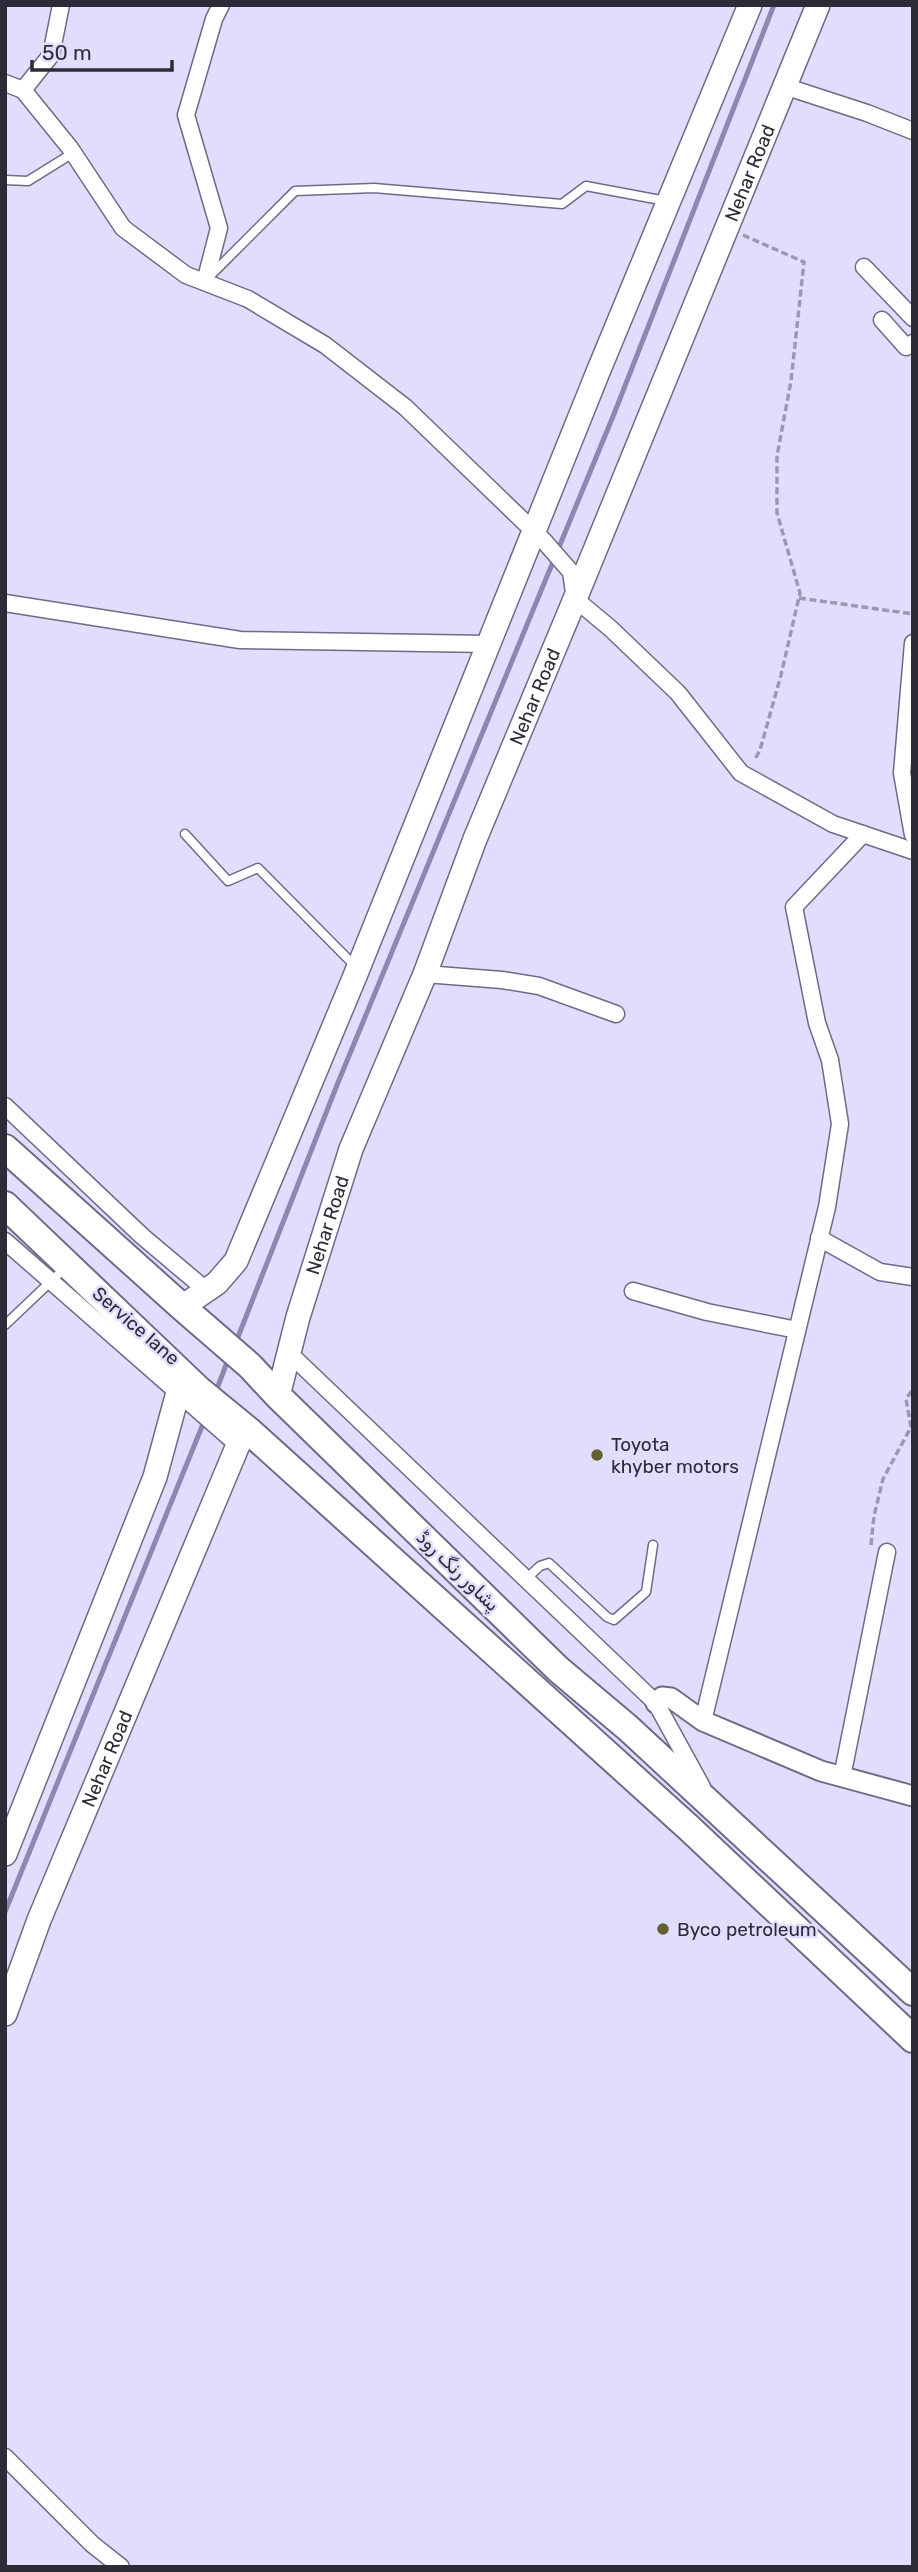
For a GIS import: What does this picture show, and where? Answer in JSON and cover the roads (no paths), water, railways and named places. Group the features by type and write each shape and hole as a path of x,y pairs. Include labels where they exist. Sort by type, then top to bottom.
{"highway":[{"name":"پشاور رنگ روڈ","path":"5,1148 250,1366 558,1669 628,1728 906,1986"},
{"name":"پشاور رنگ روڈ","path":"5,1205 60,1273 688,1827 913,2039"},
{"path":"830,1960 844,1960 852,1950 852,1937"},
{"path":"873,2001 876,1992 886,1982 906,1986"}],"main road":[{"path":"182,1307 217,1283 236,1261 358,969 488,644 540,536 669,201 750,5"},
{"name":"Nehar Road","path":"278,1396 298,1317 351,1149 425,974 469,852 576,599 818,5"},
{"path":"5,1854 155,1477 187,1385"},
{"name":"Nehar Road","path":"5,2014 39,1920 239,1431"}],"street":[{"path":"23,90 51,55 61,5"},
{"path":"205,282 219,228 186,115 214,19 221,5"},
{"path":"5,83 23,90 73,153 123,228 187,275 247,299 325,345 404,407 540,536 571,572 576,599 678,692 741,773 833,824 913,850"},
{"path":"784,86 913,131"},
{"path":"864,267 913,318"},
{"path":"882,320 906,347 913,343"},
{"path":"5,603 240,640 488,644"},
{"path":"913,643 902,773 913,835"},
{"path":"704,1721 827,1207 840,1124 830,1060 817,1023 794,907 863,834"},
{"path":"425,974 539,986 616,1014"},
{"path":"5,1106 142,1236 206,1290"},
{"path":"819,1238 880,1272 913,1277"},
{"path":"5,1241 60,1273"},
{"path":"633,1291 707,1312 797,1330"},
{"path":"289,1353 656,1703 714,1808"},
{"path":"842,1777 887,1552"},
{"path":"656,1703 662,1697 671,1698 704,1721 821,1771 913,1796"},
{"path":"5,2457 92,2544 121,2567"}],"lane":[{"path":"5,180 28,181 73,153"},
{"path":"205,282 295,191 374,188 562,204 586,186 669,201"},
{"path":"185,834 228,881 258,868 358,969"},
{"path":"5,1325 60,1273"},
{"path":"526,1579 540,1566 549,1563 607,1617 614,1620 646,1592 653,1545"}],"waterway":[{"path":"236,1342 337,1085 614,414 774,5"},
{"path":"215,1394 229,1357"},
{"path":"5,1912 205,1419"}],"place":[{"name":"Toyota khyber motors","path":"597,1455"},
{"name":"Byco petroleum","path":"663,1929"}]}
